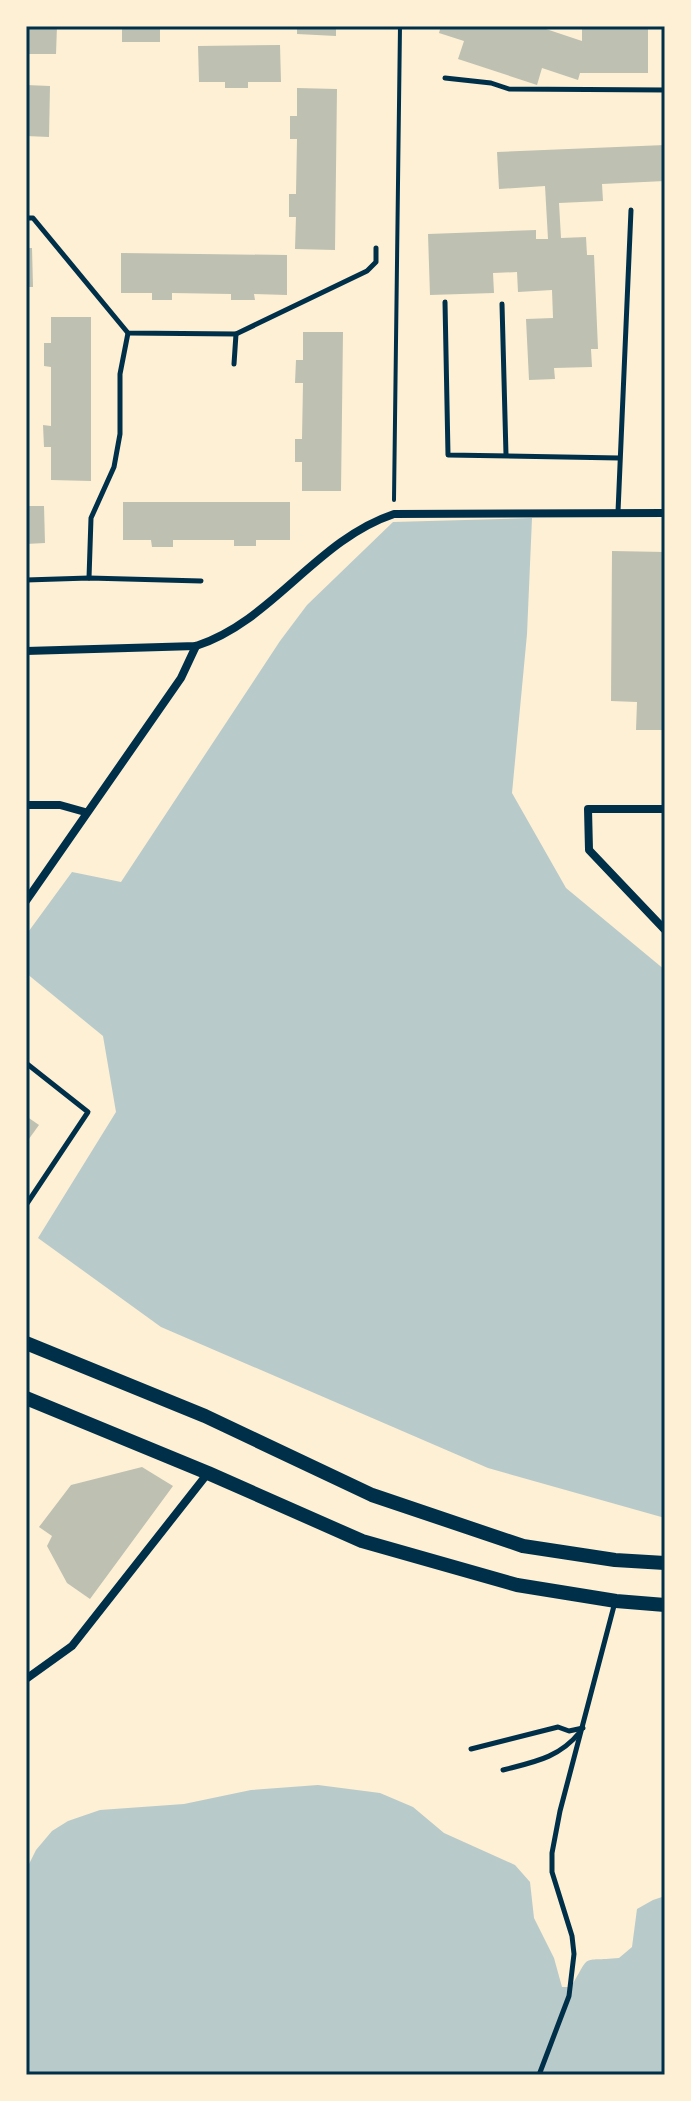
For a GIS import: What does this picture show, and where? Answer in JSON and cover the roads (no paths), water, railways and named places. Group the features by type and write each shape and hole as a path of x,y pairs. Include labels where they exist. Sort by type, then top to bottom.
{"street":[{"path":"26,651 196,646 217,640 243,623 350,534 370,522 394,514 665,513"},
{"path":"26,901 181,678 196,646"},
{"path":"26,805 60,805 85,812"},
{"path":"665,809 588,809 589,850 665,930"},
{"path":"26,1343 205,1416 372,1495 523,1546 615,1560 665,1563"},
{"path":"26,1398 362,1541 517,1585 616,1601 665,1605"},
{"path":"26,1679 72,1646 208,1473"}],"lane":[{"path":"445,78 491,83 509,89 665,90"},
{"path":"618,512 631,210"},
{"path":"26,218 33,218 128,333 236,334 367,271 376,262 376,248"},
{"path":"445,302 448,455 619,458"},
{"path":"502,304 506,455"},
{"path":"89,578 91,518 114,467 120,434 120,374 128,333"},
{"path":"234,364 236,334"},
{"path":"26,580 201,581"},
{"path":"26,1063 88,1112 26,1205"},
{"path":"539,2075 569,1996 574,1954 572,1936 552,1872 552,1853 616,1601"},
{"path":"471,1749 558,1727 569,1731 583,1728"},
{"path":"503,1770 556,1754 568,1747 583,1728"}]}
